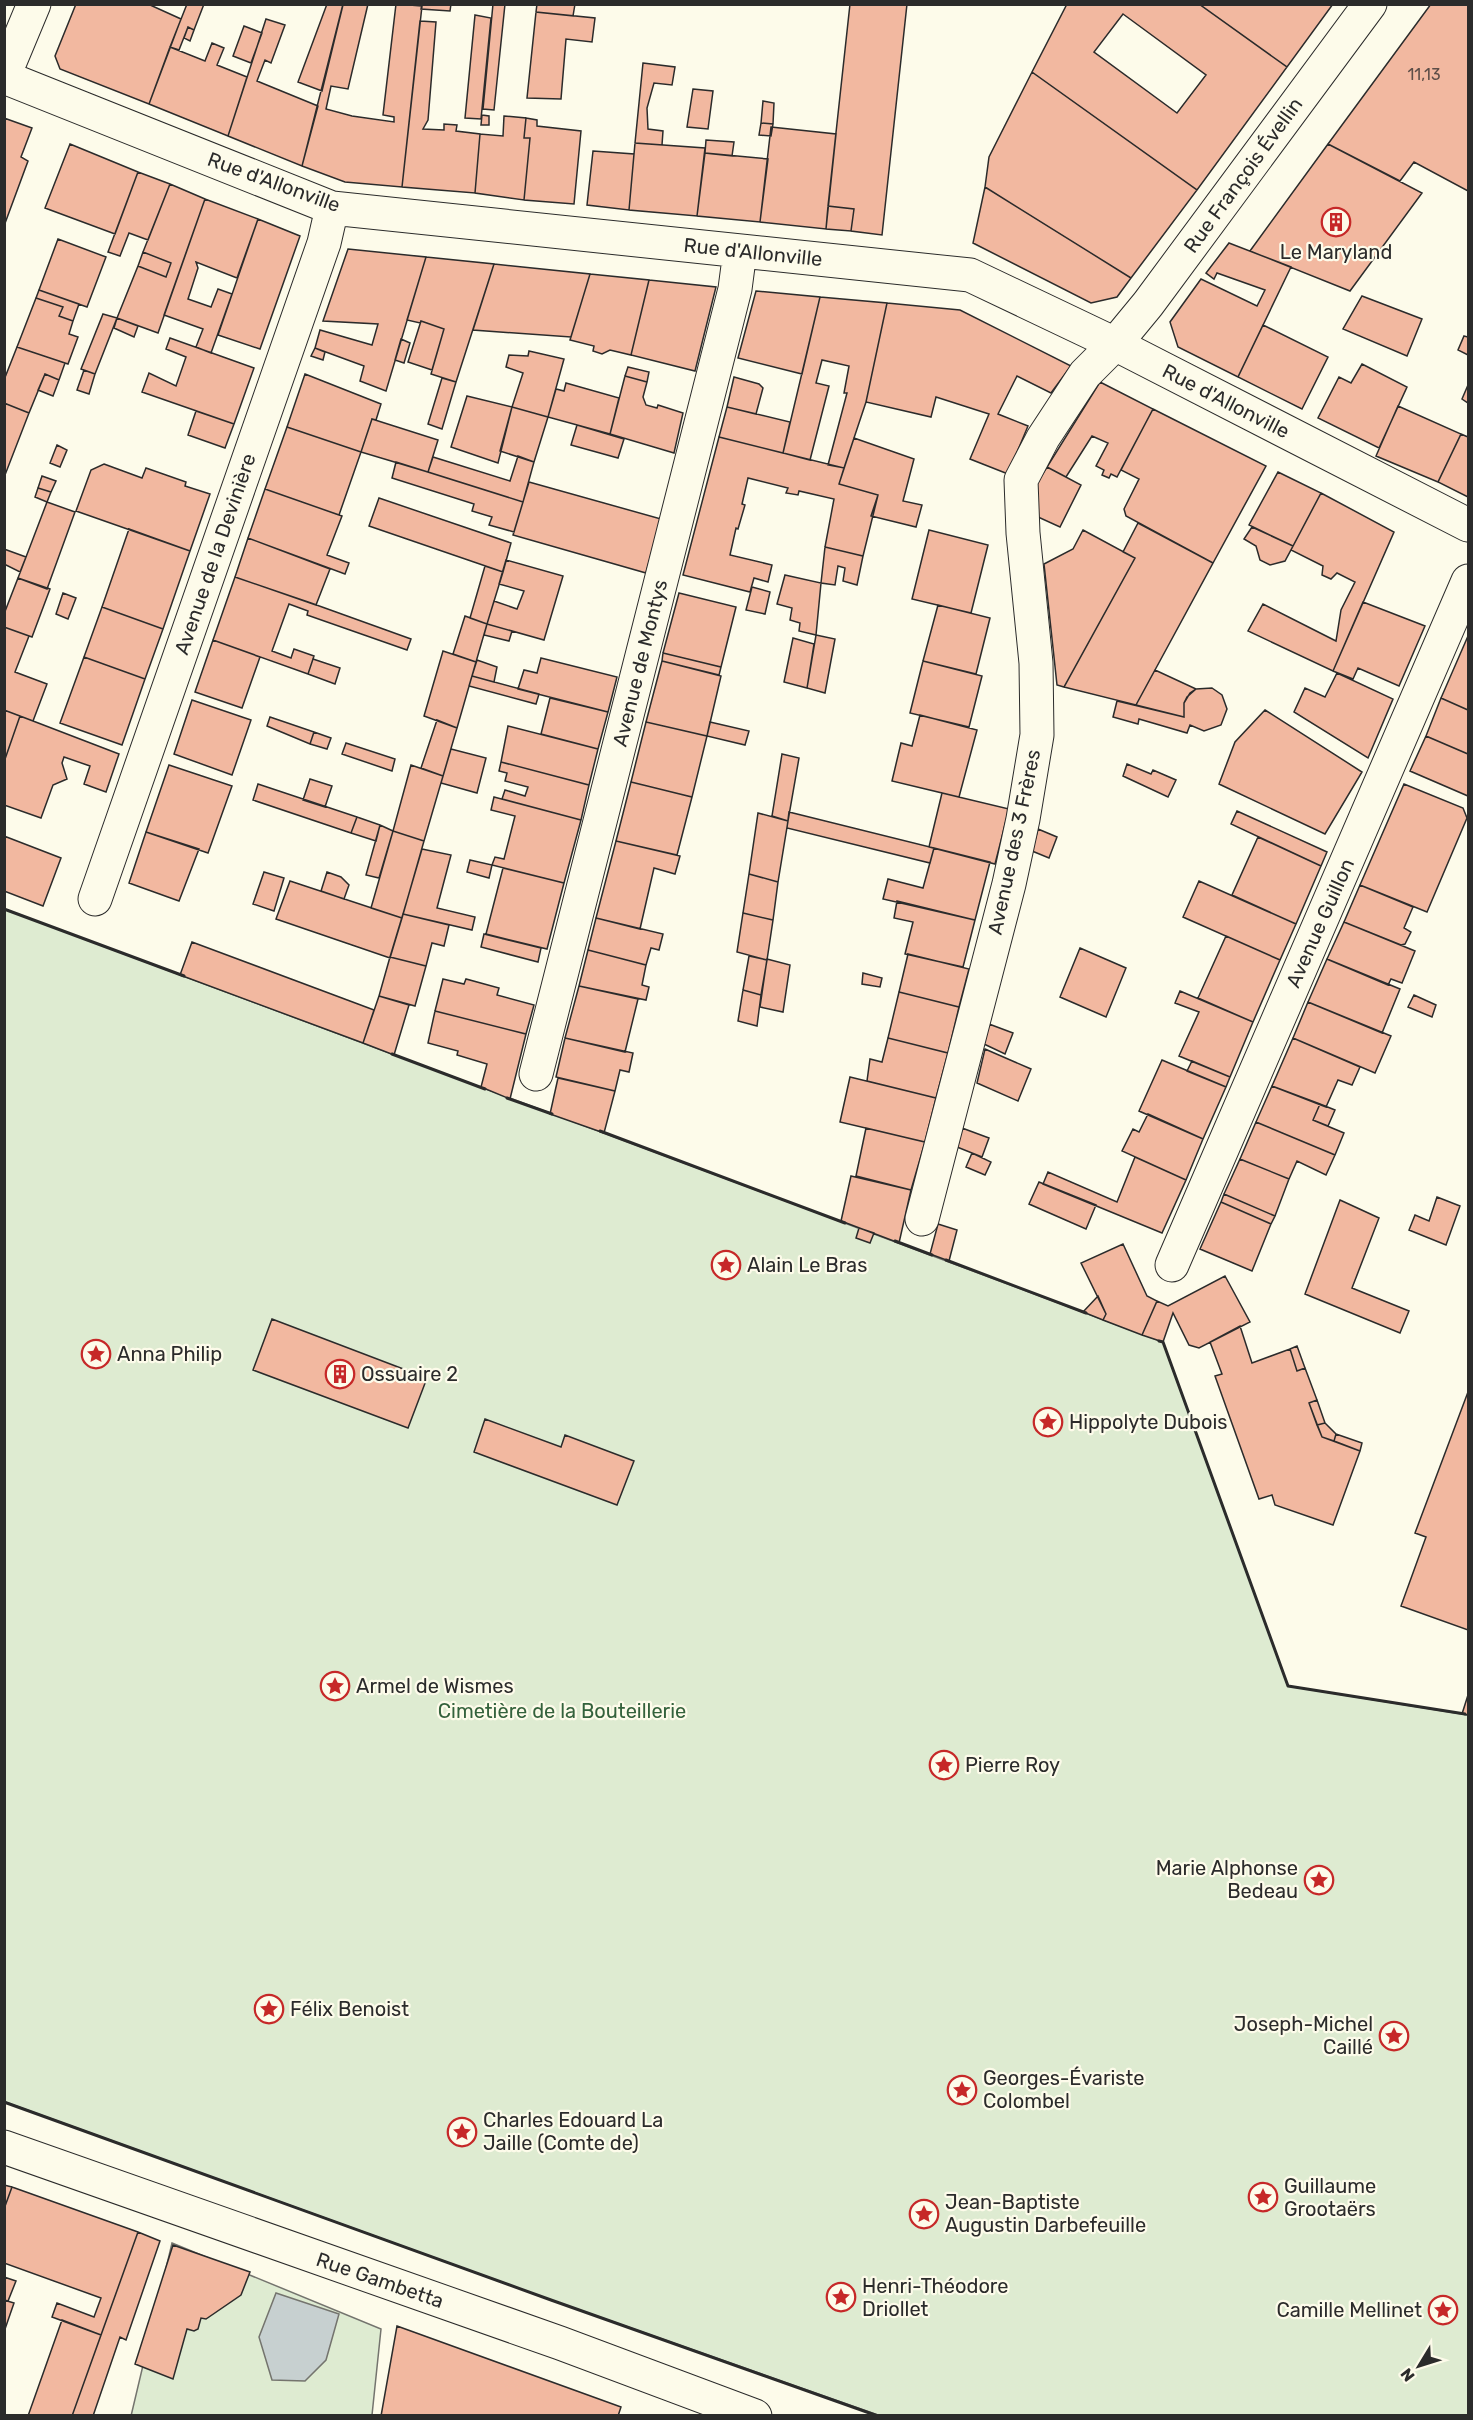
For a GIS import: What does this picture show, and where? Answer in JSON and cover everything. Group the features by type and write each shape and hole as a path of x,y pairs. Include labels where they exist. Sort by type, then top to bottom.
{"street":[{"path":"4,77 34,4"},
{"name":"Rue François Évellin","path":"1115,344 1370,4"},
{"name":"Rue d'Allonville","path":"4,77 332,208 970,275 1115,344 1468,525"},
{"name":"Avenue de la Devinière","path":"95,899 320,254 332,208"},
{"name":"Avenue de Montys","path":"536,1074 732,301 740,251"},
{"name":"Avenue des 3 Frères","path":"922,1219 1009,884 1037,735 1036,663 1023,533 1021,480 1043,438 1085,374 1115,344"},
{"name":"Avenue Guillon","path":"1172,1265 1468,581"},
{"name":"Rue Gambetta","path":"4,2147 560,2343 755,2415"}],"green space":[{"name":"Cimetière de la Bouteillerie","path":"4,909 1163,1342 1288,1686 1468,1715 1468,2415 878,2415 551,2300 5,2102"},
{"path":"172,2243 381,2329 372,2415 131,2416"}],"shaded area":[{"path":"276,2293 339,2314 326,2360 305,2381 272,2380 259,2337"}],"building":[{"path":"76,4 148,4 181,19 149,104 60,69 55,56"},
{"path":"187,4 204,4 194,30 188,27 179,50 170,47"},
{"path":"327,4 343,5 322,91 298,82"},
{"path":"343,4 368,4 348,89 331,86 326,109 352,116 394,122 394,117 383,115 396,4 422,6 402,187 345,182 302,166"},
{"path":"422,4 451,4 450,11 421,9"},
{"path":"493,4 505,4 494,110 483,109"},
{"path":"537,4 575,4 573,16 536,12"},
{"path":"850,4 907,4 882,235 851,231 854,209 828,206"},
{"path":"1067,4 1199,4 1287,67 1197,190 1032,72","holes":["1123,14 1206,75 1177,113 1094,52"]},
{"path":"1199,4 1333,4 1287,67"},
{"path":"1431,4 1468,4 1468,191 1414,162 1400,181 1328,144"},
{"path":"536,12 595,18 592,42 566,39 561,99 527,98"},
{"path":"475,15 491,18 481,119 465,118"},
{"path":"266,19 285,25 271,63 265,60 257,81 318,106 302,166 228,136"},
{"path":"420,21 436,22 428,120 423,129 444,130 444,124 457,125 456,131 480,134 475,193 402,187"},
{"path":"244,26 262,33 251,63 233,56"},
{"path":"188,27 194,30 190,41 184,38"},
{"path":"212,43 224,48 217,65 247,77 228,136 149,104 170,47 205,61"},
{"path":"643,63 675,67 672,85 654,83 647,108 648,129 663,131 662,145 635,143"},
{"path":"1032,72 1197,190 1131,278 985,187 989,157"},
{"path":"693,89 713,91 708,129 687,127"},
{"path":"763,101 774,103 773,124 761,123"},
{"path":"482,115 489,116 489,125 481,125"},
{"path":"504,116 526,118 524,138 530,138 524,200 475,193 480,134 503,136"},
{"path":"4,118 32,128 21,157 28,161 4,226"},
{"path":"526,118 537,120 537,126 581,131 574,204 524,200 530,138 524,138"},
{"path":"761,123 773,124 771,136 759,135"},
{"path":"771,127 836,134 826,229 760,222"},
{"path":"706,140 734,142 732,156 705,153"},
{"path":"635,143 705,148 697,216 629,210"},
{"path":"70,144 138,172 115,234 45,208"},
{"name":"Le Maryland","path":"1328,144 1422,193 1350,291 1250,251"},
{"path":"593,151 634,154 629,210 587,205"},
{"path":"705,153 768,159 760,222 697,216"},
{"path":"138,172 170,184 148,240 129,233 120,256 108,252"},
{"path":"170,184 205,199 158,333 117,318 138,266 166,277 171,263 143,252"},
{"path":"985,187 1131,278 1117,297 1091,303 973,243"},
{"path":"205,199 258,219 237,278 196,262 198,268 188,299 211,307 218,289 232,294 211,353 196,347 203,329 164,315"},
{"path":"828,206 854,209 851,231 826,229"},
{"path":"258,219 300,236 260,349 218,335"},
{"path":"58,239 106,257 87,307 39,290"},
{"path":"1229,243 1291,267 1238,377 1178,347 1170,322 1201,279 1257,306 1265,290 1217,273 1214,279 1206,273"},
{"path":"348,249 426,257 386,391 360,381 364,366 315,348 320,330 372,345 378,324 323,321"},
{"path":"143,252 171,263 166,277 138,266"},
{"path":"426,257 494,264 456,382 431,374 444,329 421,321 420,323 407,320"},
{"path":"494,264 590,274 571,337 473,330"},
{"path":"590,274 649,280 631,355 610,350 602,354 593,351 594,346 570,340"},
{"path":"649,280 716,287 695,371 631,355"},
{"path":"39,290 79,304 73,321 59,316 63,307 36,298"},
{"path":"756,291 820,297 802,374 738,358"},
{"path":"1362,296 1422,319 1407,356 1343,329"},
{"path":"820,297 887,303 866,402 844,468 828,465 847,393 844,393 849,366 822,360 816,383 829,386 810,460 783,453"},
{"path":"36,298 63,307 59,316 73,321 69,334 78,337 68,364 17,347"},
{"path":"887,303 960,310 1071,366 1051,393 1017,376 998,414 1028,426 1008,474 970,459 989,414 936,397 931,417 866,402"},
{"path":"103,314 117,318 95,374 81,369"},
{"path":"117,318 138,326 134,337 114,328"},
{"path":"421,321 444,329 432,370 408,362"},
{"path":"1263,325 1328,357 1302,409 1238,377"},
{"path":"1464,336 1468,337 1468,355 1458,350"},
{"path":"170,338 254,368 234,424 142,392 149,373 176,386 186,357 166,349"},
{"path":"401,339 410,343 404,363 395,360"},
{"path":"17,347 65,363 59,380 45,374 29,413 4,403 4,380"},
{"path":"315,348 325,352 323,360 311,356"},
{"path":"529,351 564,359 548,417 512,407 523,373 506,367 509,355 528,356"},
{"path":"1362,364 1407,387 1379,448 1318,418 1339,377 1351,383"},
{"path":"628,367 649,372 647,382 625,376"},
{"path":"84,370 95,374 89,394 77,390"},
{"path":"45,374 59,380 53,396 38,390"},
{"path":"305,374 381,404 376,420 372,419 361,452 287,427"},
{"path":"625,376 647,382 643,397 646,405 657,408 658,405 683,413 674,453 610,434"},
{"path":"734,377 759,384 763,388 756,414 727,407"},
{"path":"442,378 456,382 442,429 428,424"},
{"path":"1100,382 1153,409 1117,477 1111,474 1109,478 1102,475 1104,470 1096,466 1108,443 1092,436 1066,477 1047,467"},
{"path":"566,383 619,398 610,434 548,417 556,389 564,391"},
{"path":"1468,385 1468,403 1462,399"},
{"path":"467,396 512,407 498,463 451,447"},
{"path":"4,403 29,413 5,475 4,474"},
{"path":"1398,406 1461,434 1438,482 1376,456"},
{"path":"512,407 548,417 534,462 500,451"},
{"path":"727,407 790,422 783,453 719,437"},
{"path":"1153,409 1266,466 1213,563 1126,516 1124,509 1139,479 1121,470"},
{"path":"196,411 234,424 225,448 188,435"},
{"path":"372,419 438,440 428,472 361,452"},
{"path":"577,425 624,439 618,458 571,445"},
{"path":"287,427 361,452 339,515 265,489"},
{"path":"1461,434 1468,437 1468,497 1438,482"},
{"path":"719,437 844,468 839,484 878,495 863,556 825,547 834,499 799,491 798,495 786,493 788,488 748,478 742,504 745,505 738,529 736,528 730,555 772,565 768,582 754,578 750,592 683,575"},
{"path":"854,438 914,459 903,501 922,505 916,527 871,516 878,495 839,484"},
{"path":"57,445 67,450 60,467 50,463"},
{"path":"518,456 534,462 523,502 428,472 433,457 510,481"},
{"path":"396,462 523,502 514,532 489,525 492,517 472,511 474,504 392,478"},
{"path":"104,464 142,478 146,468 186,482 185,486 210,494 190,551 76,511 91,470"},
{"path":"1047,467 1081,485 1060,527 1038,517 1035,486"},
{"path":"1278,472 1321,493 1293,546 1249,525"},
{"path":"42,476 56,481 51,492 38,488"},
{"path":"529,482 661,519 646,573 513,535"},
{"path":"38,488 51,492 47,502 35,497"},
{"path":"265,489 342,516 327,555 349,563 345,574 248,538"},
{"path":"1321,493 1394,532 1333,671 1248,631 1263,604 1336,641 1341,610 1355,582 1337,573 1331,579 1322,575 1323,566 1291,550"},
{"path":"379,498 511,543 503,572 369,526"},
{"path":"47,502 75,512 47,589 18,578"},
{"path":"1138,523 1213,563 1136,705 1064,687 1135,558 1123,552"},
{"path":"1252,527 1293,546 1285,561 1270,565 1260,560 1256,546 1244,539"},
{"path":"129,529 190,551 163,629 102,607"},
{"path":"929,530 988,545 971,613 912,599"},
{"path":"1083,530 1135,558 1064,687 1057,685 1044,564 1073,549"},
{"path":"248,538 330,569 316,605 235,577"},
{"path":"825,547 863,556 857,585 843,581 845,568 838,566 835,585 821,583"},
{"path":"4,549 26,557 20,572 4,564"},
{"path":"506,560 563,576 544,640 487,624 494,601 517,609 524,591 499,584"},
{"path":"485,566 503,572 487,624 470,618"},
{"path":"785,575 821,583 816,635 799,631 800,623 790,620 792,608 777,604"},
{"path":"235,577 411,639 407,650 307,615 308,611 289,604 272,651 291,658 294,649 314,656 308,674 213,640"},
{"path":"18,578 50,589 32,637 4,627 4,614"},
{"path":"752,587 770,592 765,614 746,610"},
{"path":"63,593 76,598 68,619 56,614"},
{"path":"679,593 736,607 721,667 663,653"},
{"path":"1363,602 1425,626 1399,686 1358,668 1353,679 1333,671"},
{"path":"938,605 990,618 976,674 923,661"},
{"path":"102,607 163,629 145,679 84,657"},
{"path":"465,616 487,624 476,662 453,654"},
{"path":"487,624 512,631 509,641 484,635"},
{"path":"4,627 29,636 15,672 47,684 33,721 4,710"},
{"path":"816,635 835,639 825,693 807,688"},
{"path":"1468,636 1468,710 1441,698"},
{"path":"793,638 814,644 807,688 784,682"},
{"path":"213,640 260,657 242,708 195,692"},
{"path":"443,651 476,662 457,728 424,716"},
{"path":"663,653 721,667 719,675 662,661"},
{"path":"84,657 145,679 122,745 60,723"},
{"path":"541,658 617,677 608,712 518,689 524,670 537,673"},
{"path":"313,659 340,668 335,684 308,674"},
{"path":"477,660 497,667 494,682 472,676"},
{"path":"662,661 721,676 707,736 646,722"},
{"path":"923,661 982,676 969,727 910,713"},
{"path":"1155,670 1196,689 1184,703 1184,717 1136,705"},
{"path":"1337,673 1393,699 1368,758 1294,712 1305,688 1325,697"},
{"path":"472,676 539,694 536,704 469,686"},
{"path":"1212,688 1222,695 1227,709 1221,725 1204,731 1190,725 1187,733 1139,719 1138,724 1113,717 1117,701 1184,717 1184,703 1190,693 1196,689"},
{"path":"550,698 608,712 598,749 541,734"},
{"path":"1441,698 1468,710 1468,754 1426,736"},
{"path":"192,700 251,720 232,775 174,754"},
{"path":"4,710 20,716 4,762"},
{"path":"1265,710 1362,772 1325,834 1219,784 1235,742"},
{"path":"920,715 977,730 959,797 892,781 901,743 912,746"},
{"path":"20,716 119,754 106,792 84,784 90,766 64,757 62,763 67,779 53,785 41,818 4,805 4,762"},
{"path":"270,717 314,732 310,744 267,726"},
{"path":"437,720 457,728 443,776 421,768"},
{"path":"646,722 707,736 692,797 631,782"},
{"path":"710,722 749,731 745,745 707,736"},
{"path":"508,726 598,749 589,785 501,762"},
{"path":"314,732 331,738 327,749 310,744"},
{"path":"1426,736 1468,754 1468,796 1410,771"},
{"path":"346,743 395,759 392,771 342,754"},
{"path":"451,749 486,758 477,793 441,783"},
{"path":"782,754 799,758 788,821 772,816"},
{"path":"501,762 589,785 581,820 502,799 505,790 525,796 528,787 505,781 507,773 499,771"},
{"path":"1127,764 1151,774 1153,770 1176,780 1168,797 1123,776"},
{"path":"169,765 232,786 208,853 146,832"},
{"path":"411,765 443,776 424,841 393,831"},
{"path":"310,779 332,786 325,807 303,800"},
{"path":"631,782 692,797 677,855 616,841"},
{"path":"258,784 357,817 351,833 253,800"},
{"path":"1404,784 1463,808 1467,818 1427,912 1360,885"},
{"path":"942,793 1009,809 995,864 929,847"},
{"path":"494,797 581,820 564,883 492,865 495,857 504,859 515,816 491,810"},
{"path":"1237,811 1327,852 1321,866 1231,824"},
{"path":"789,812 934,848 930,863 787,828"},
{"path":"758,813 788,821 778,882 749,874"},
{"path":"357,817 380,825 376,841 351,833"},
{"path":"380,825 393,831 379,878 366,875"},
{"path":"1038,829 1057,837 1049,858 1032,851"},
{"path":"393,831 424,841 402,918 371,908"},
{"path":"146,832 199,849 179,901 129,883"},
{"path":"4,836 61,858 43,906 4,891"},
{"path":"1258,837 1321,866 1296,924 1232,895"},
{"path":"616,841 680,856 675,874 654,868 640,929 596,918"},
{"path":"934,848 990,862 975,920 883,899 888,879 923,888"},
{"path":"422,849 451,855 437,908 475,917 472,930 403,914"},
{"path":"470,860 492,865 489,878 467,872"},
{"path":"503,868 564,883 547,949 486,934"},
{"path":"264,872 284,878 274,911 253,904"},
{"path":"327,872 341,877 349,885 344,899 321,891"},
{"path":"749,874 778,882 773,920 743,913"},
{"path":"290,881 402,918 390,958 276,919"},
{"path":"1199,881 1296,924 1280,960 1183,917"},
{"path":"1360,885 1413,907 1404,928 1411,932 1405,944 1401,945 1344,922"},
{"path":"897,901 975,920 963,967 905,954 913,922 894,918"},
{"path":"743,913 773,920 767,960 737,952"},
{"path":"403,914 449,925 444,946 432,943 426,966 390,957"},
{"path":"596,918 663,934 659,950 651,948 646,965 588,950"},
{"path":"1344,922 1415,951 1402,983 1391,979 1388,985 1327,959"},
{"path":"484,934 541,948 538,962 481,947"},
{"path":"1226,936 1280,960 1253,1022 1198,998"},
{"path":"192,942 374,1010 363,1043 180,975"},
{"path":"1080,948 1126,968 1106,1017 1060,997"},
{"path":"588,950 646,965 642,985 649,987 646,1000 579,986"},
{"path":"908,954 969,969 959,1007 899,992"},
{"path":"749,956 767,960 761,995 743,990"},
{"path":"390,957 426,966 415,1006 379,996"},
{"path":"767,959 790,965 783,1012 760,1007"},
{"path":"1327,959 1400,989 1382,1033 1308,1002"},
{"path":"863,973 882,978 880,987 862,984"},
{"path":"443,979 464,984 466,979 499,988 497,995 534,1005 526,1034 435,1011"},
{"path":"579,986 638,999 625,1052 565,1038"},
{"path":"743,990 761,995 757,1026 738,1021"},
{"path":"1180,991 1253,1022 1230,1077 1179,1056 1199,1012 1175,1003"},
{"path":"899,992 959,1007 948,1053 888,1038"},
{"path":"1414,995 1436,1005 1432,1017 1408,1007"},
{"path":"379,996 409,1005 394,1055 363,1043"},
{"path":"1308,1002 1391,1036 1375,1073 1293,1038"},
{"path":"435,1011 526,1034 510,1099 481,1087 487,1064 457,1055 458,1051 428,1043"},
{"path":"989,1024 1013,1033 1005,1054 984,1044"},
{"path":"565,1038 633,1053 629,1072 620,1070 615,1091 556,1077"},
{"path":"888,1038 948,1053 936,1098 867,1081 870,1059 882,1062"},
{"path":"1293,1038 1360,1067 1352,1085 1338,1080 1326,1107 1272,1086"},
{"path":"985,1049 1031,1069 1018,1101 977,1083"},
{"path":"1162,1060 1226,1087 1203,1139 1139,1111"},
{"path":"1192,1061 1230,1077 1226,1087 1187,1071"},
{"path":"850,1077 936,1098 925,1142 840,1122"},
{"path":"558,1078 615,1091 604,1133 550,1114"},
{"path":"1272,1086 1320,1104 1313,1120 1344,1133 1335,1155 1256,1122"},
{"path":"1320,1104 1335,1110 1328,1126 1313,1120"},
{"path":"1148,1114 1203,1139 1186,1180 1122,1151 1133,1129 1139,1132"},
{"path":"1256,1122 1335,1155 1326,1175 1297,1161 1289,1179 1240,1159"},
{"path":"866,1128 925,1142 911,1190 856,1176"},
{"path":"962,1128 989,1138 982,1157 957,1147"},
{"path":"972,1153 991,1162 985,1175 966,1167"},
{"path":"1135,1157 1186,1180 1162,1233 1043,1184 1048,1172 1117,1202"},
{"path":"1240,1159 1289,1179 1275,1216 1224,1194"},
{"path":"851,1176 911,1190 899,1243 841,1221"},
{"path":"1039,1182 1096,1205 1086,1229 1029,1204"},
{"path":"1224,1194 1275,1216 1271,1224 1221,1202"},
{"path":"1437,1197 1460,1206 1446,1245 1409,1230 1415,1215 1429,1221"},
{"path":"1340,1200 1379,1218 1352,1288 1409,1311 1400,1333 1305,1294"},
{"path":"1221,1202 1271,1224 1252,1271 1200,1249"},
{"path":"938,1224 957,1230 949,1261 930,1254"},
{"path":"859,1228 874,1233 870,1243 856,1238"},
{"path":"1123,1244 1147,1296 1157,1301 1142,1335 1103,1320 1106,1314 1081,1263"},
{"path":"1225,1276 1250,1322 1199,1348 1189,1345 1173,1313 1163,1342 1142,1335 1157,1301 1168,1306"},
{"path":"1098,1296 1106,1314 1103,1320 1083,1312"},
{"name":"Ossuaire 2","path":"272,1319 427,1378 408,1428 253,1370"},
{"path":"1240,1326 1252,1363 1290,1349 1297,1371 1305,1368 1317,1400 1309,1403 1322,1437 1360,1451 1333,1525 1275,1505 1272,1495 1259,1499 1215,1376 1222,1374 1210,1342"},
{"path":"1297,1346 1305,1368 1297,1371 1290,1349"},
{"path":"1468,1392 1468,1630 1401,1606 1426,1537 1415,1533"},
{"path":"1317,1400 1325,1423 1317,1425 1309,1403"},
{"path":"485,1419 561,1447 565,1435 634,1461 617,1505 474,1452"},
{"path":"1325,1423 1336,1434 1334,1441 1322,1437 1317,1425"},
{"path":"1336,1434 1362,1443 1360,1451 1334,1441"},
{"path":"1468,1695 1468,1715 1462,1714"},
{"path":"4,2185 12,2187 4,2209"},
{"path":"12,2187 138,2232 101,2335 52,2317 57,2303 94,2317 101,2298 4,2263 4,2209"},
{"path":"138,2232 160,2241 126,2340 120,2337 93,2416 72,2416"},
{"path":"173,2245 250,2272 241,2295 206,2319 201,2318 198,2329 194,2331 187,2329 173,2379 135,2364"},
{"path":"4,2277 16,2281 8,2301 4,2300"},
{"path":"4,2300 14,2303 4,2332"},
{"path":"62,2320 101,2335 72,2416 28,2416"},
{"path":"397,2326 621,2407 618,2416 381,2416"}],"wall":[{"path":"4,909 184,976"},
{"path":"392,1054 485,1089"},
{"path":"507,1098 552,1114"},
{"path":"600,1131 845,1223"},
{"path":"895,1241 932,1255"},
{"path":"946,1260 1086,1313"},
{"path":"1159,1341 1163,1342 1288,1686 1465,1714"},
{"path":"4,2102 878,2416"}],"place":[{"name":"Le Maryland","path":"1336,222"},
{"name":"Alain Le Bras","path":"726,1265"},
{"name":"Anna Philip","path":"96,1354"},
{"name":"Ossuaire 2","path":"340,1374"},
{"name":"Hippolyte Dubois","path":"1048,1422"},
{"name":"Armel de Wismes","path":"335,1686"},
{"name":"Pierre Roy","path":"944,1765"},
{"name":"Marie Alphonse Bedeau","path":"1319,1880"},
{"name":"Félix Benoist","path":"269,2009"},
{"name":"Joseph-Michel Caillé","path":"1394,2036"},
{"name":"Georges-Évariste Colombel","path":"962,2090"},
{"name":"Charles Edouard La Jaille (Comte de)","path":"462,2132"},
{"name":"Guillaume Grootaërs","path":"1263,2197"},
{"name":"Jean-Baptiste Augustin Darbefeuille","path":"924,2214"},
{"name":"Henri-Théodore Driollet","path":"841,2297"},
{"name":"Camille Mellinet","path":"1443,2310"}]}
